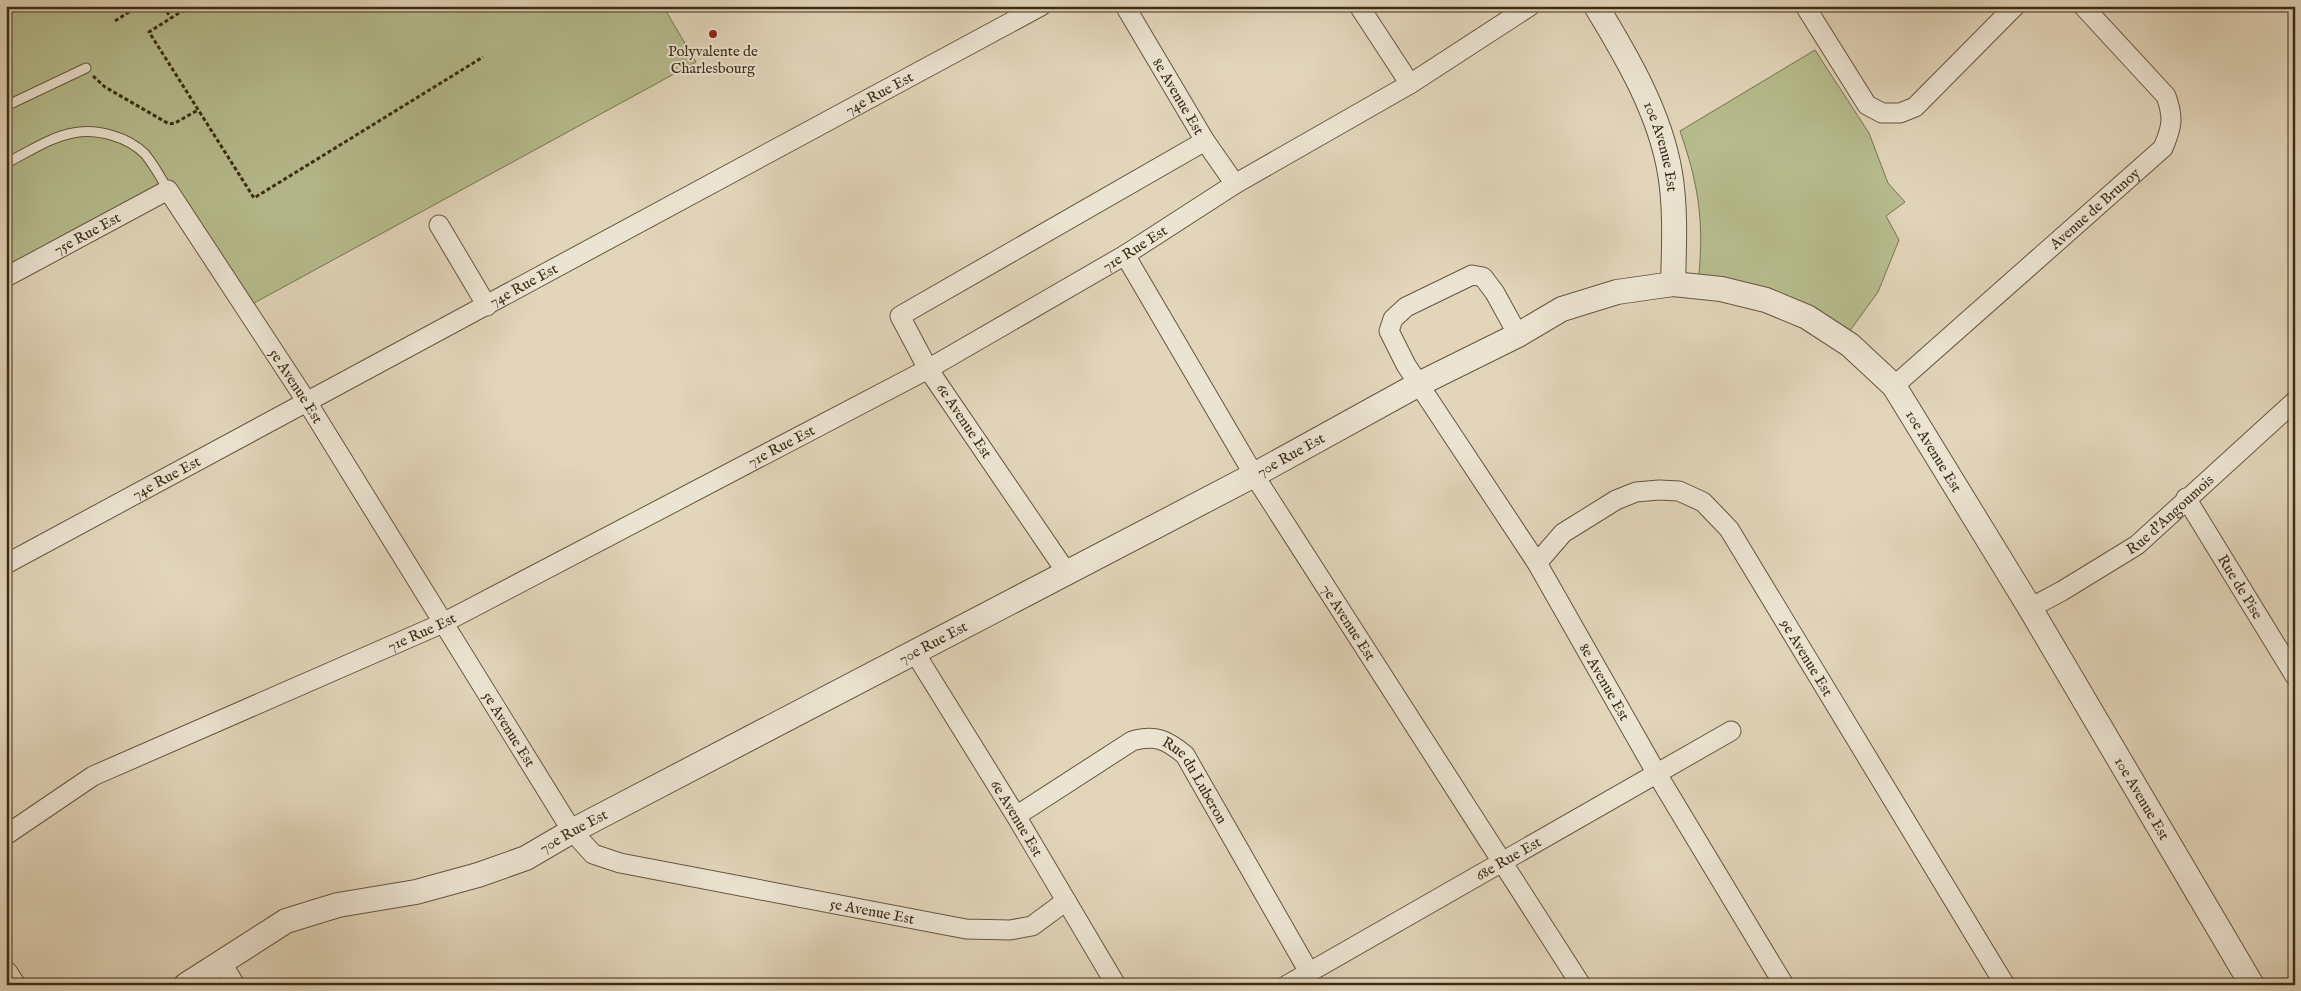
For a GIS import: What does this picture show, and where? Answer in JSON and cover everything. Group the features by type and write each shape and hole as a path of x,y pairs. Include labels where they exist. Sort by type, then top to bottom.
{"street":[{"name":"74e Rue Est","path":"6,564 1041,6"},
{"name":"8e Avenue Est","path":"1125,6 1205,141 1235,184"},
{"path":"1359,6 1410,84"},
{"name":"71e Rue Est","path":"6,835 93,776 443,623 928,369 1125,255 1235,184 1410,84 1530,6"},
{"name":"10e Avenue Est","path":"1596,6 1628,59 1656,122 1670,171 1674,208 1673,284 1721,289 1766,300 1807,317 1850,345 1894,386 2030,608 2252,985"},
{"path":"1805,6 1867,105 1882,113 1900,113 1915,106 2015,6"},
{"name":"Avenue de Brunoy","path":"1894,386 2162,148 2172,128 2172,110 2166,96 2084,6"},
{"name":"6e Avenue Est","path":"1067,573 928,369 900,316 1205,141"},
{"name":"75e Rue Est","path":"6,276 168,190"},
{"name":"5e Avenue Est","path":"168,190 307,402 572,831 594,854 620,863 966,929 1010,930 1032,926 1066,902"},
{"path":"440,225 487,306"},
{"name":"7e Avenue Est","path":"1125,255 1254,476 1581,985"},
{"name":"8e Avenue Est","path":"1518,335 1495,293 1483,277 1472,275 1406,308 1392,319 1389,331 1395,346 1419,384 1537,563 1657,774 1784,985"},
{"name":"70e Rue Est","path":"186,985 286,921 338,906 416,892 478,875 526,858 572,831 1254,476 1419,384 1518,335 1562,309 1617,292 1673,284"},
{"name":"Rue d'Angoumois","path":"2030,608 2062,591 2137,544 2295,401"},
{"name":"9e Avenue Est","path":"1537,563 1563,533 1616,500 1636,492 1679,491 1703,502 1729,529 2005,985"},
{"name":"Rue de Pise","path":"2186,498 2295,676"},
{"name":"6e Avenue Est","path":"915,653 1016,816 1116,985"},
{"name":"68e Rue Est","path":"1287,985 1731,731"},
{"name":"Rue du Luberon","path":"1016,816 1132,741 1147,737 1171,744 1185,755 1309,972"},
{"path":"222,963 235,985"},
{"path":"6,974 13,985"}],"lane":[{"path":"6,106 86,68"},
{"path":"6,163 53,140 74,133 95,132 122,140 144,153 168,190"}],"path":[{"path":"115,21 138,6"},
{"path":"163,6 171,18"},
{"path":"190,6 149,32 254,198 483,56"},
{"path":"86,68 105,87 169,124 198,110"}],"green space":[{"path":"6,6 663,6 696,62 245,308 168,190 6,277"},
{"path":"1815,50 1869,133 1888,183 1905,202 1886,216 1899,240 1878,292 1849,332 1708,282 1699,274 1701,236 1698,201 1680,131"}],"place":[{"name":"Polyvalente de Charlesbourg","path":"713,34"}]}
